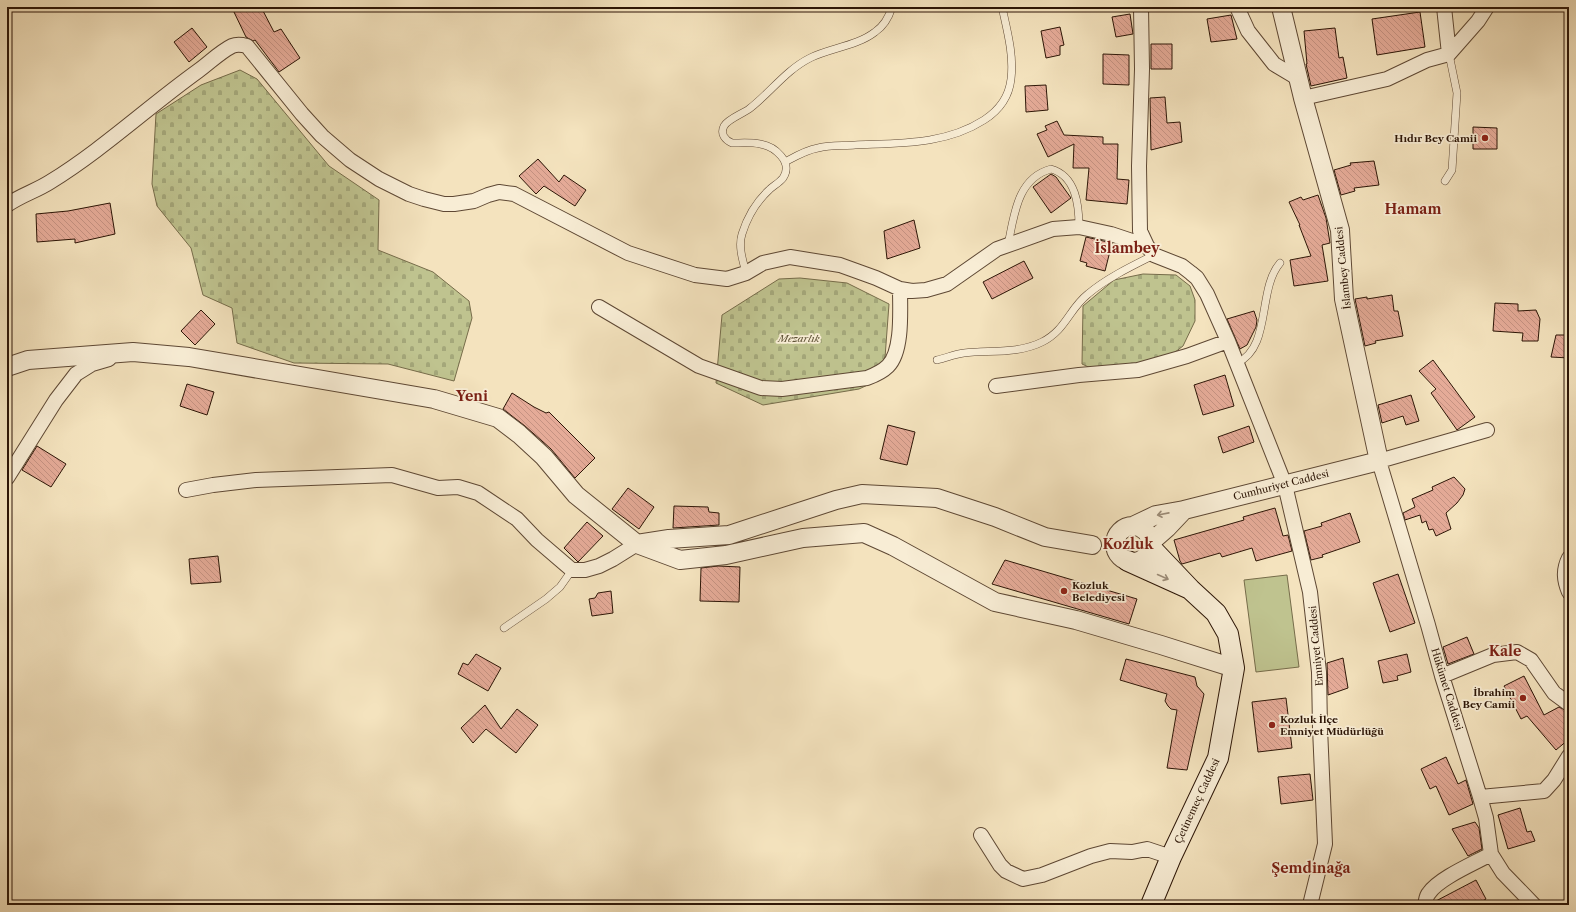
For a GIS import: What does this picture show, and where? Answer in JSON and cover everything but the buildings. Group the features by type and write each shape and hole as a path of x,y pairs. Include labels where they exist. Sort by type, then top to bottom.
{"main road":[{"name":"Çetinemeç Caddesi","path":"1151,545 1190,589 1216,613 1228,634 1234,668 1218,758 1171,857 1151,905"},
{"name":"Çetinemeç Caddesi","path":"1125,560 1190,589"}],"street":[{"path":"1141,7 1142,69 1139,166 1140,231 1150,251"},
{"path":"1237,7 1248,31 1274,64 1299,79"},
{"name":"İslambey Caddesi","path":"1281,7 1303,98 1340,230 1344,299 1379,461"},
{"path":"1444,7 1449,54"},
{"path":"1303,98 1387,79 1428,60 1449,54 1478,21 1487,7"},
{"path":"7,205 19,196 49,183 118,133 163,96 233,46 247,46 302,114 322,136 350,160 379,179 424,199 444,204 454,204 474,201 499,192 514,194 628,253 695,276 726,280 746,273 763,263 790,257 840,265 876,278 900,290 898,340 893,359 880,373 867,378 782,389 761,388 699,366 599,307"},
{"name":"Emniyet Caddesi","path":"900,290 926,290 947,284 997,249 1053,230 1079,227 1111,234 1182,266 1197,278 1207,294 1237,363 1285,485 1310,592 1320,672 1320,728 1325,844 1310,905"},
{"path":"996,386 1079,375 1138,370 1228,342"},
{"path":"7,367 28,360 132,352 190,357 434,399 498,418 544,457 576,495 637,544 680,560 726,555 803,538 864,533 894,546 995,602 1076,620 1234,668"},
{"path":"7,478 56,400 76,374 92,364 132,352"},
{"path":"1379,461 1487,430"},
{"name":"Cumhuriyet Caddesi","path":"1135,525 1156,515 1184,510 1379,461"},
{"name":"Hükümet Caddesi","path":"1379,461 1426,617 1442,676 1480,796 1486,818 1491,854 1503,872 1534,905"},
{"path":"186,490 256,480 392,475 438,488 458,488 478,493 518,519 537,540 572,570 585,570 599,566 637,544 669,539 729,535 836,500 862,494 937,498 1045,537 1092,545 1125,560 1139,561 1145,558 1151,545 1184,510"},
{"path":"1092,545 1110,538 1129,526 1135,525 1146,531 1150,536 1151,545"},
{"path":"1118,532 1114,543 1118,554 1125,560"},
{"path":"1569,558 1564,577 1569,592"},
{"path":"1442,676 1493,655 1517,652 1531,660 1554,693 1569,704"},
{"path":"1480,796 1544,791 1554,780 1569,756"},
{"path":"981,835 1000,865 1006,871 1023,879 1042,875 1110,850 1132,852 1147,849 1171,857"},
{"path":"1425,905 1428,894 1433,888 1450,876 1491,854"}],"lane":[{"path":"746,273 740,250 742,235 754,208 769,190 783,178 785,173 785,162 783,158 774,150 760,144 728,142 722,132 725,124 754,106 801,64 820,54 869,36 877,31 888,17 892,7"},
{"path":"785,162 806,151 828,146 920,141 943,138 965,130 990,116 1006,97 1011,79 1009,42 1002,7"},
{"path":"1444,181 1452,170 1457,93 1449,54"},
{"path":"1008,245 1015,209 1025,187 1038,174 1050,169 1063,175 1075,193 1079,211 1079,227"},
{"path":"937,360 963,353 1002,352 1035,345 1044,341 1062,327 1088,294 1128,268 1150,251"},
{"path":"1237,363 1246,358 1253,351 1261,327 1270,279 1280,263"},
{"path":"504,628 546,599 560,587 572,570"}],"green space":[{"path":"240,70 257,79 329,166 379,200 378,250 433,272 469,301 472,318 454,381 388,364 294,363 237,343 232,308 203,295 191,248 157,206 152,184 156,114 201,85"},
{"path":"1143,274 1176,275 1190,286 1195,300 1195,321 1183,346 1170,356 1146,365 1095,370 1082,364 1083,306 1114,280"},
{"name":"Mezarlık","path":"800,278 847,283 889,304 884,371 874,382 859,389 763,405 716,383 722,315 779,279"},
{"path":"1287,575 1299,667 1256,672 1244,580"}],"place":[{"name":"Hıdır Bey Camii","path":"1485,138"},
{"name":"Kozluk Belediyesi","path":"1064,591"},
{"name":"İbrahim Bey Camii","path":"1523,698"},
{"name":"Kozluk İlçe Emniyet Müdürlüğü","path":"1272,725"}],"district":[{"name":"Hamam","path":"1413,209"},
{"name":"İslambey","path":"1127,248"},
{"name":"Yeni","path":"472,396"},
{"name":"Kozluk","path":"1128,544"},
{"name":"Kale","path":"1505,651"},
{"name":"Şemdinağa","path":"1311,868"}]}
